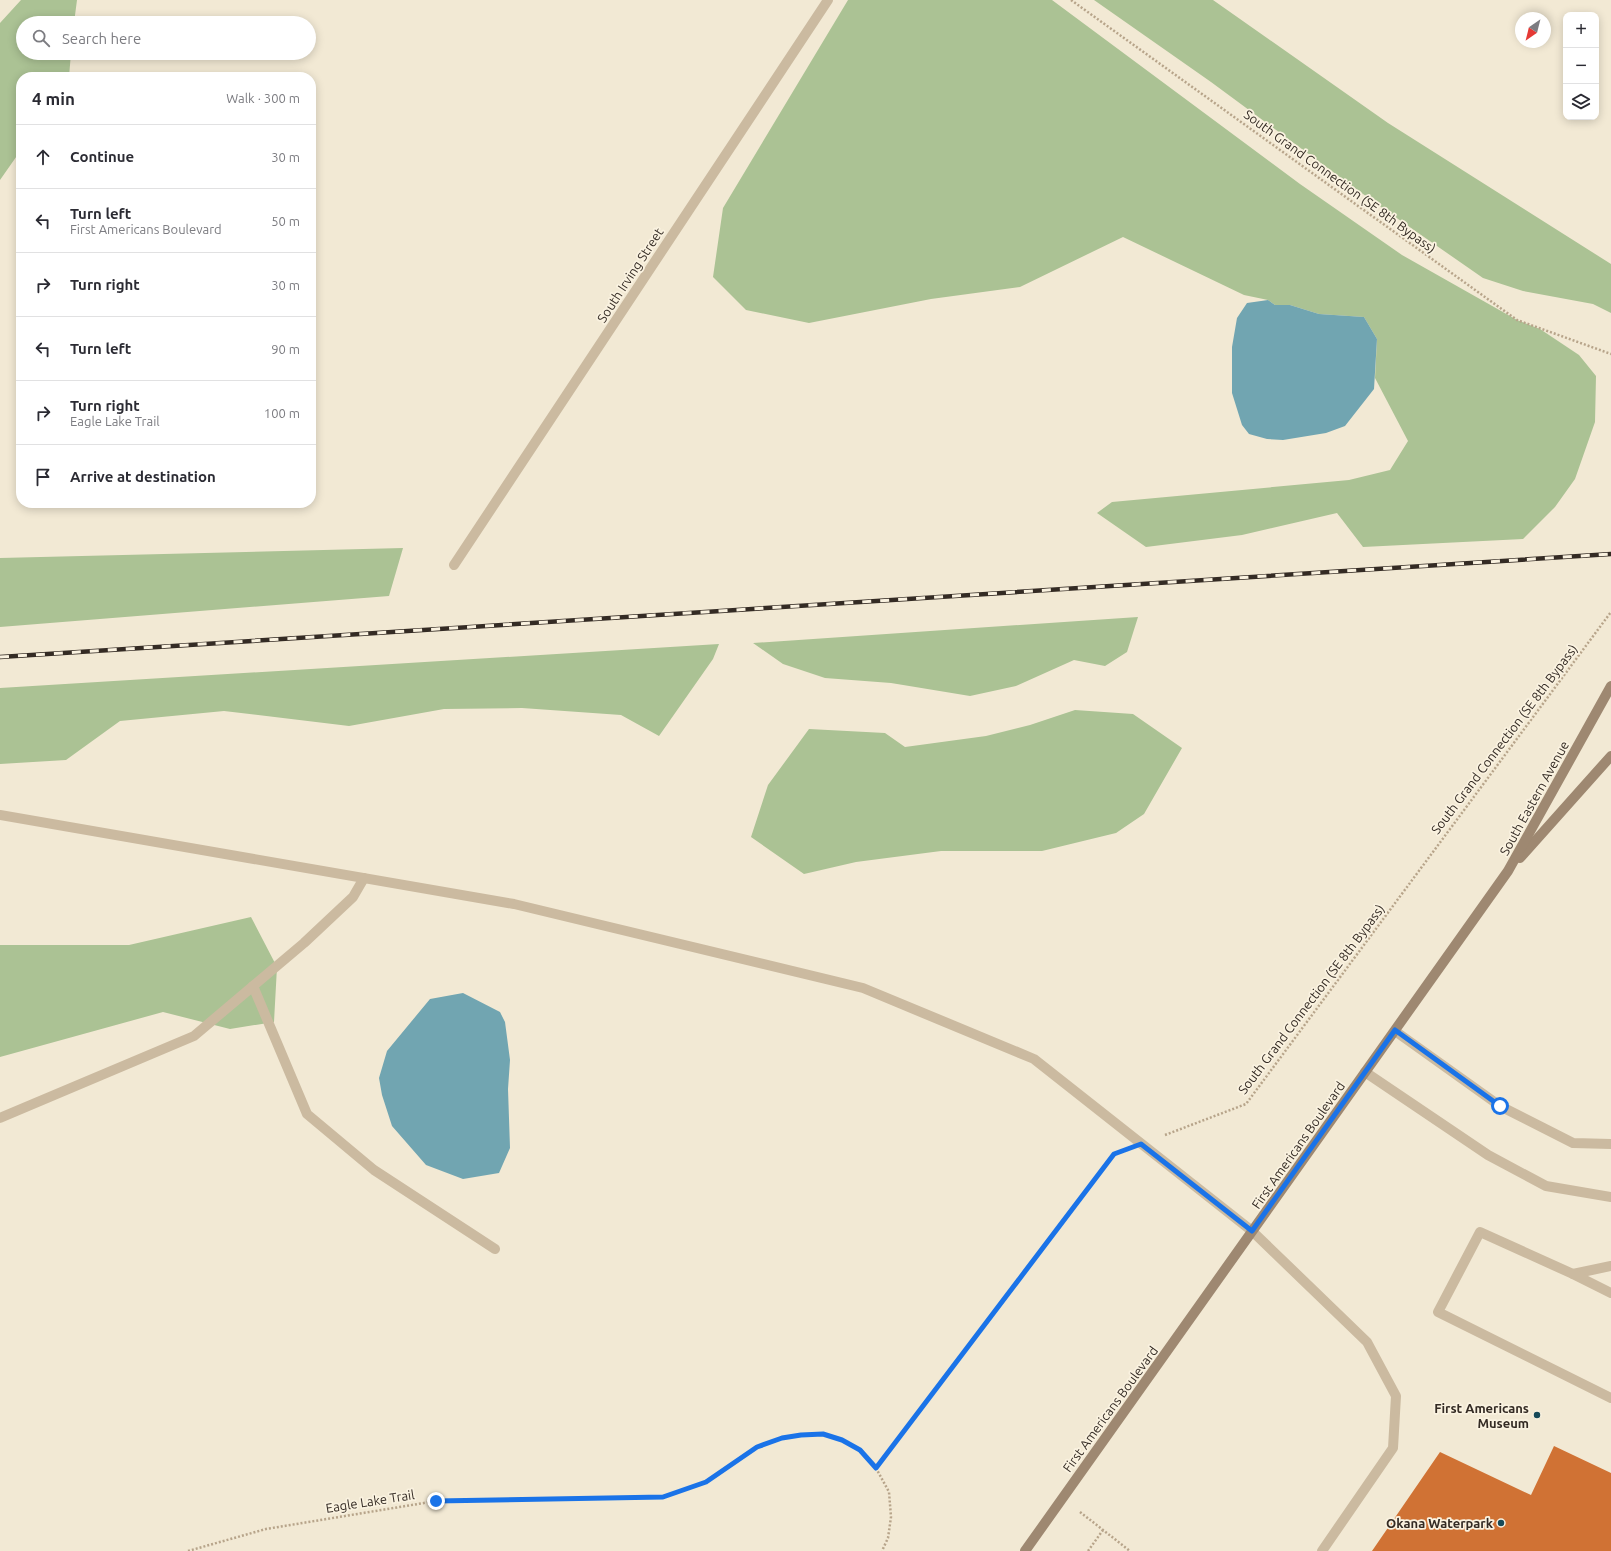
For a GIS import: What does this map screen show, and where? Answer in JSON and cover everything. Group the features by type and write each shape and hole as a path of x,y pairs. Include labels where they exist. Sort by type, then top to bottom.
{"main road":[{"name":"South Eastern Avenue","path":"1508,871 1611,686"},
{"name":"South Eastern Avenue","path":"1508,871 1611,756"},
{"name":"First Americans Boulevard","path":"1025,1551 1508,871"}],"street":[{"name":"South Irving Street","path":"454,565 828,0"},
{"path":"0,815 514,904 863,988 1034,1059 1252,1231 1367,1342 1396,1396 1393,1448 1322,1551"},
{"path":"0,1118 194,1036 304,943 353,897 364,878"},
{"path":"253,986 306,1114 374,1170 495,1249"},
{"path":"1395,1030 1500,1106 1573,1144 1611,1144"},
{"path":"1365,1072 1488,1155 1546,1186 1611,1197"},
{"path":"1611,1293 1480,1232 1438,1312 1611,1398"},
{"path":"1573,1274 1611,1266"}],"path":[{"name":"South Grand Connection (SE 8th Bypass)","path":"1071,0 1517,320 1611,354"},
{"name":"South Grand Connection (SE 8th Bypass)","path":"876,1468 1114,1154 1246,1104 1611,612"},
{"name":"Eagle Lake Trail","path":"188,1551 266,1529 436,1501 663,1497 706,1482 757,1447 782,1438 823,1434 842,1440 860,1450 876,1468 889,1492 891,1517 888,1538 882,1551"},
{"path":"1063,1498 1130,1551"},
{"path":"1088,1551 1103,1530"}],"green space":[{"path":"21,0 77,0 75,16 16,16 16,60 70,60 69,72 16,72 16,157 0,180 0,23"},
{"path":"848,0 1052,0 1300,184 1402,255 1517,320 1540,329 1579,355 1596,376 1595,422 1575,479 1555,507 1523,539 1363,547 1337,513 1242,535 1146,547 1097,513 1112,502 1349,480 1390,470 1408,441 1375,378 1377,339 1364,317 1319,314 1290,305 1275,305 1268,300 1244,295 1123,237 1020,287 931,299 809,323 746,310 713,277 723,208"},
{"path":"1094,0 1213,0 1388,123 1611,264 1611,313 1593,304 1523,291 1483,278 1378,205 1211,82"},
{"path":"403,548 389,596 0,627 0,558"},
{"path":"1138,617 1127,652 1105,666 1074,660 1016,686 970,696 891,683 825,678 783,664 753,643"},
{"path":"719,644 713,659 659,736 621,715 522,708 444,709 349,726 224,711 120,721 66,760 0,764 0,688"},
{"path":"1075,710 1133,714 1182,748 1144,814 1116,833 1042,851 941,851 856,862 804,874 751,837 768,785 809,729 885,733 905,747 986,736 1030,725"},
{"path":"251,917 277,967 274,1022 230,1029 163,1012 0,1057 0,945 129,945"}],"water":[{"path":"1268,300 1275,305 1290,305 1319,314 1364,317 1377,339 1374,389 1345,426 1326,433 1283,440 1267,439 1249,434 1242,425 1232,393 1232,347 1237,318 1247,303"},
{"path":"463,993 500,1012 505,1022 510,1060 508,1089 510,1148 499,1173 463,1179 426,1165 392,1126 382,1095 379,1078 387,1051 430,999"}],"building":[{"name":"Okana Waterpark","path":"1554,1446 1611,1473 1611,1551 1372,1551 1440,1452 1531,1495"}],"railway":[{"path":"0,657 1611,554"}],"place":[{"name":"First Americans Museum","path":"1537,1415"},
{"name":"Okana Waterpark","path":"1501,1523"}],"route":[{"path":"436,1501 663,1497 706,1482 757,1447 782,1438 801,1435 823,1434 842,1440 860,1450 876,1468 1114,1154 1141,1144 1252,1231 1395,1030 1500,1106"}]}
